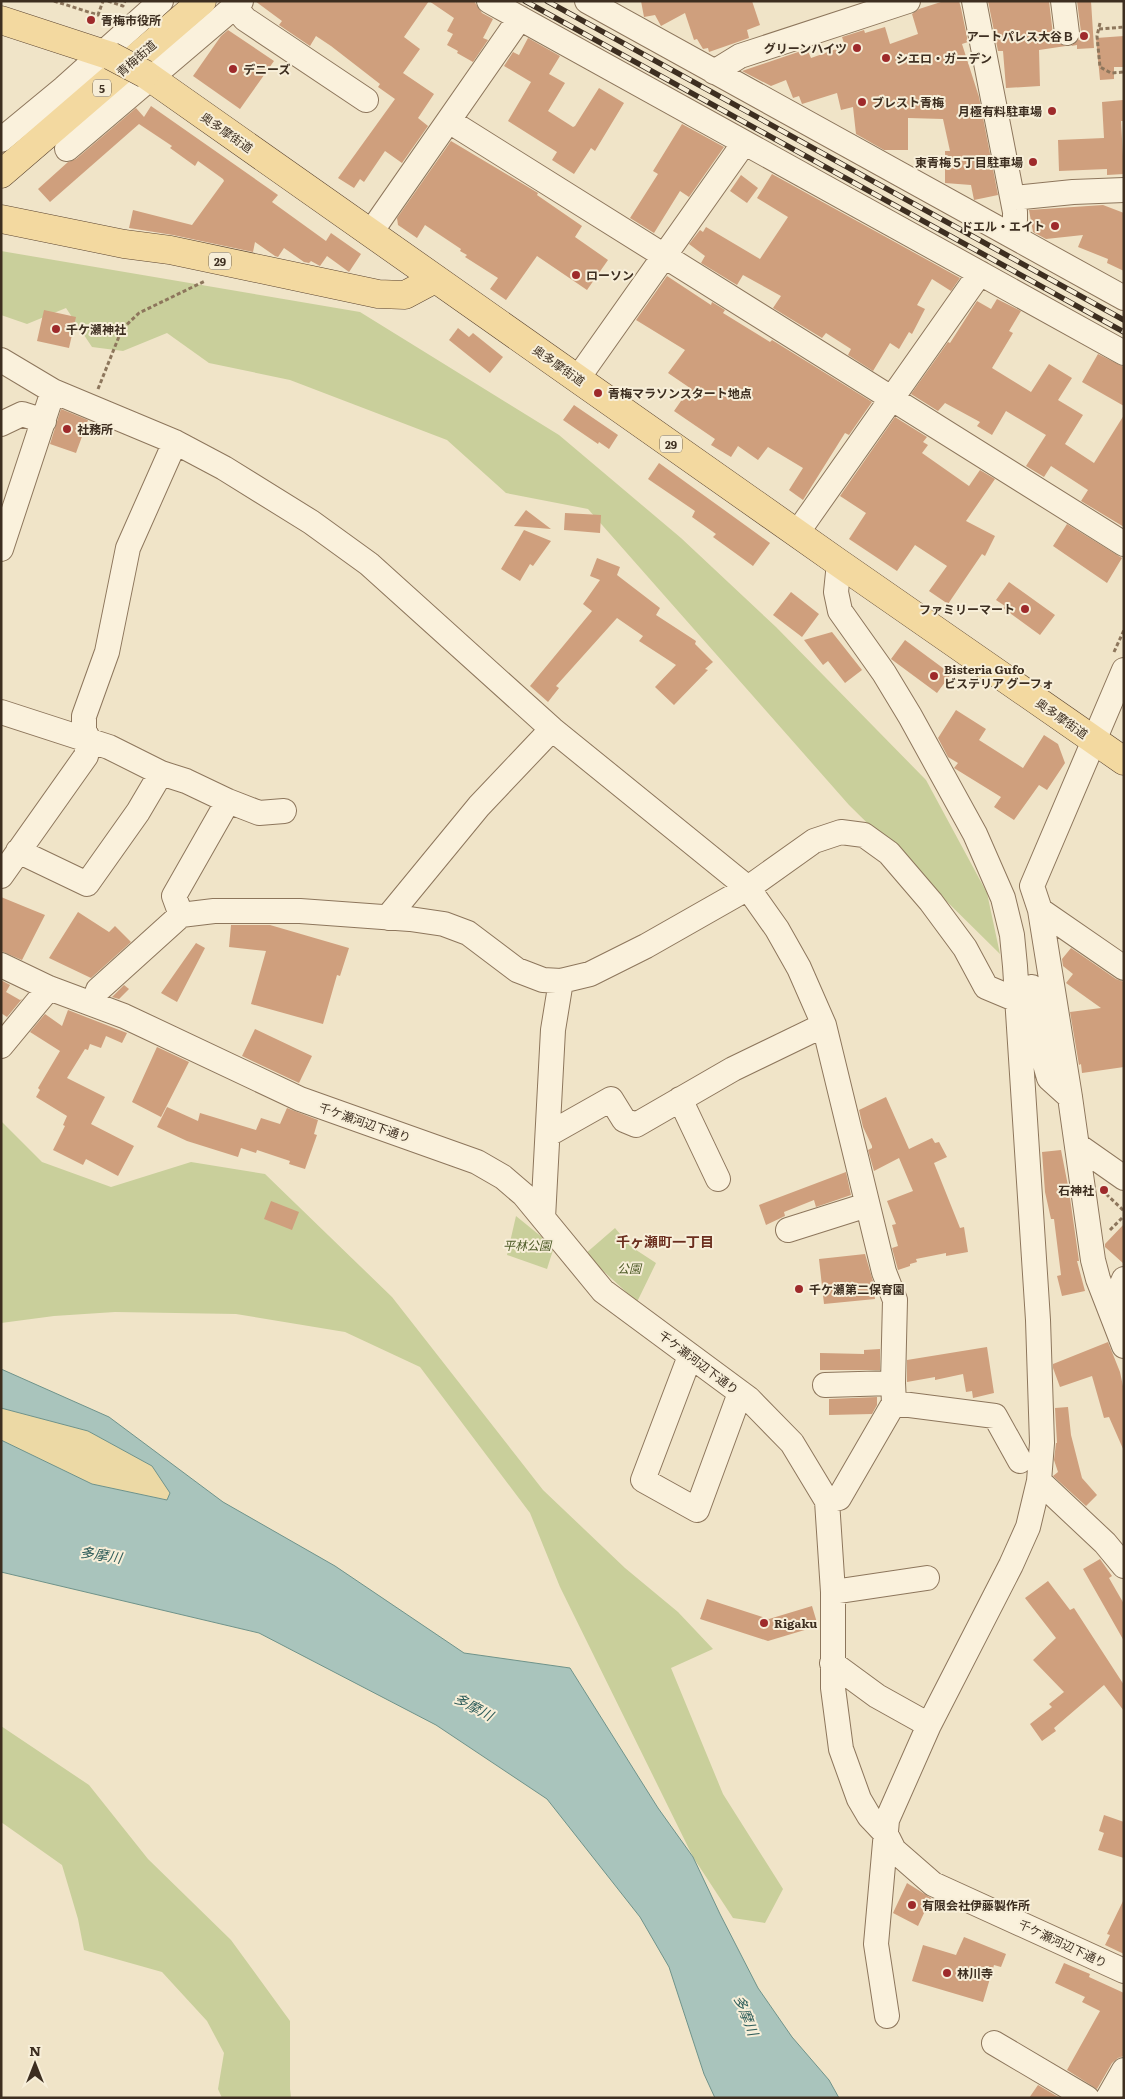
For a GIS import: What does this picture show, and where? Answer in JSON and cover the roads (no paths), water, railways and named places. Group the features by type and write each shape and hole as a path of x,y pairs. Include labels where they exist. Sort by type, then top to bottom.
{"main road":[{"name":"青梅街道","path":"1,174 202,1"},
{"name":"奥多摩街道","path":"1,20 107,54 148,76 839,563 1124,761"},
{"name":"29","path":"1,219 124,244 170,250 378,294 405,295 435,279"}],"street":[{"path":"1,140 107,54 161,1"},
{"path":"489,1 1124,353"},
{"path":"587,1 1124,298"},
{"path":"714,72 740,56 908,1"},
{"path":"974,1 1013,198 1015,220 1011,235"},
{"path":"1063,1 1067,33"},
{"path":"67,149 148,76 238,4 245,19 366,100"},
{"path":"371,232 520,18"},
{"path":"449,121 1124,544"},
{"path":"578,378 744,143"},
{"path":"1013,198 1073,192 1124,190"},
{"path":"797,533 980,273"},
{"path":"1,360 54,392 175,442 224,468 303,517 369,564 552,729 748,888 777,929 799,968 824,1024 884,1272 894,1300 893,1393 839,1498 826,1501"},
{"path":"1,549 54,392"},
{"path":"1,424 22,414 44,421"},
{"path":"1,876 86,756 89,740 84,730 84,716 107,652 128,548 175,442"},
{"path":"839,563 836,592 840,611 884,673 910,716 975,834 1003,898 1012,935 1015,966 1038,1320 1042,1443 1039,1481 1028,1527 1011,1566 929,1725 887,1820 876,1944 887,2016"},
{"path":"1118,663 1093,740 1032,886 1040,910 1095,1271 1124,1346"},
{"path":"1,712 89,740 162,773 186,781 259,813 284,811"},
{"path":"386,918 479,806 552,729"},
{"path":"18,851 87,884 138,812 162,773"},
{"path":"181,915 174,896 228,801"},
{"path":"94,1004 98,990 181,915 214,911 300,911 410,919 444,924 468,933 517,970 543,980 561,981 590,974 646,946 748,888 814,841 841,832 864,835 890,853 931,902 965,948 986,987 1017,1000"},
{"path":"1040,910 1124,968"},
{"name":"千ケ瀬河辺下通り","path":"1,965 49,988 124,1016 300,1099 477,1162 503,1177 524,1195 603,1291 749,1399 792,1443 826,1501 833,1592 833,1688 841,1749 859,1800 869,1816 886,1834 894,1850 933,1884 1124,1971"},
{"path":"1015,966 1030,975 1037,1036 1049,1078 1070,1097"},
{"path":"543,1218 549,1134 549,1091 553,1030 561,981"},
{"path":"1,1046 49,988"},
{"path":"549,1134 611,1099 624,1120 636,1125 733,1069 824,1024"},
{"path":"680,1099 718,1179"},
{"path":"1077,1145 1124,1178"},
{"path":"788,1230 867,1204"},
{"path":"1124,1280 1121,1286 1124,1298"},
{"path":"690,1356 643,1480 696,1510 740,1393"},
{"path":"825,1384 893,1393 995,1416 1020,1461"},
{"path":"1039,1481 1105,1543 1124,1566"},
{"path":"833,1592 927,1578"},
{"path":"832,1663 877,1696 929,1725"},
{"path":"994,2043 1087,2098"},
{"path":"1108,2098 1124,2070"}],"water":[{"name":"多摩川","path":"1,1369 109,1417 223,1502 335,1566 464,1653 570,1668 658,1808 693,1857 758,1988 792,2037 829,2080 839,2098 715,2098 704,2074 669,1967 640,1917 547,1799 436,1725 259,1633 1,1572 1,1440 92,1484 167,1500 170,1493 152,1466 88,1431 1,1408"}],"railway":[{"path":"525,1 1124,332"},
{"path":"547,1 1124,320"}],"place":[{"name":"青梅市役所","path":"91,20"},
{"name":"アートパレス大谷Ｂ","path":"1084,36"},
{"name":"グリーンハイツ","path":"857,48"},
{"name":"シエロ・ガーデン","path":"886,58"},
{"name":"デニーズ","path":"233,69"},
{"name":"ブレスト青梅","path":"862,102"},
{"name":"月極有料駐車場","path":"1052,111"},
{"name":"東青梅５丁目駐車場","path":"1033,162"},
{"name":"ドエル・エイト","path":"1055,226"},
{"name":"ローソン","path":"576,275"},
{"name":"千ケ瀬神社","path":"56,329"},
{"name":"青梅マラソンスタート地点","path":"598,393"},
{"name":"社務所","path":"67,429"},
{"name":"ファミリーマート","path":"1025,609"},
{"name":"Bisteria Gufo ビステリア グーフォ","path":"934,676"},
{"name":"石神社","path":"1104,1190"},
{"name":"千ケ瀬第二保育園","path":"799,1289"},
{"name":"Rigaku","path":"764,1623"},
{"name":"有限会社伊藤製作所","path":"912,1905"},
{"name":"林川寺","path":"947,1973"}],"district":[{"name":"千ヶ瀬町一丁目","path":"665,1241"}],"park label":[{"name":"平林公園","path":"527,1245"},
{"name":"公園","path":"629,1268"}]}
